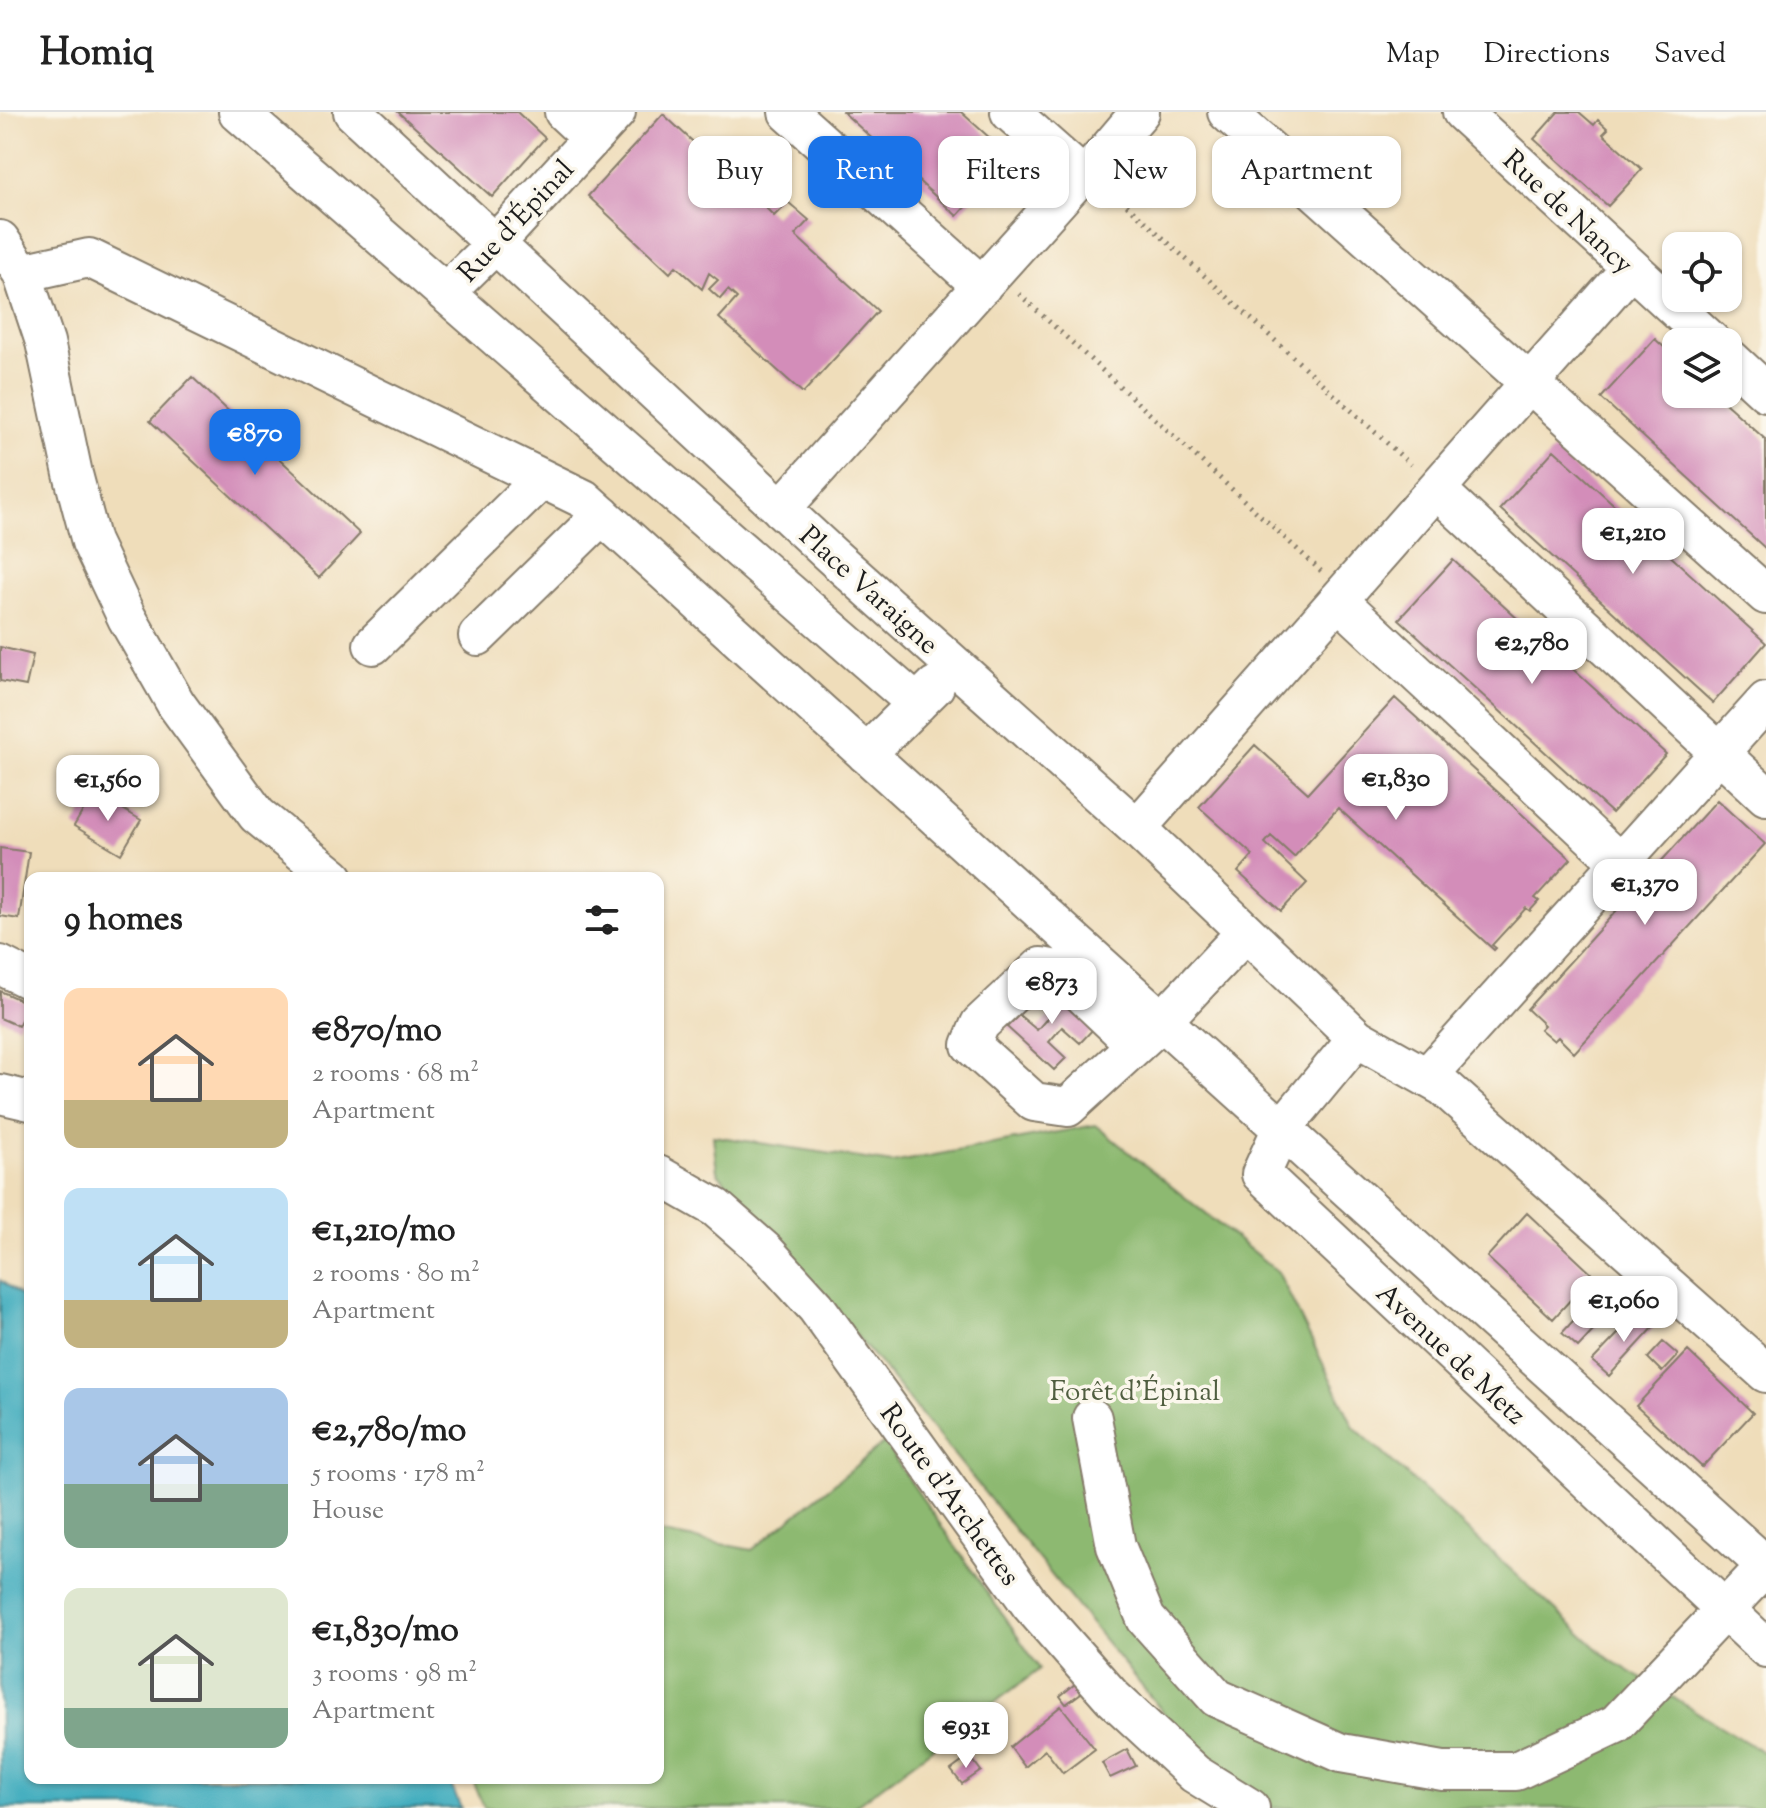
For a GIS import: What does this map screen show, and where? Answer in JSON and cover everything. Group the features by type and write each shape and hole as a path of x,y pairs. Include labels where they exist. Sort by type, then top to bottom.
{"street":[{"name":"Place Varaigne","path":"238,112 917,704"},
{"name":"Place Varaigne","path":"353,112 768,497 1137,828 1246,932"},
{"path":"564,112 604,125"},
{"path":"788,112 988,279"},
{"path":"1010,112 1085,172"},
{"path":"1119,136 1140,112"},
{"path":"1227,112 1766,595"},
{"name":"Rue de Nancy","path":"1462,112 1697,328"},
{"name":"Rue d'Épinal","path":"445,293 494,245 604,125"},
{"path":"714,527 768,497 988,279 1085,174"},
{"path":"0,240 22,273 45,342 91,542 127,618 176,704 257,815 327,872"},
{"path":"22,273 89,258 584,499 866,754 1148,1033 1281,1130 1765,1566 1616,1724 1516,1771 1443,1771 1341,1753 1217,1698 1146,1619 1116,1546 1092,1418"},
{"path":"1137,828 1631,268"},
{"path":"1742,370 1766,392"},
{"path":"373,645 542,479"},
{"path":"1436,489 1766,796"},
{"path":"478,636 602,515"},
{"path":"1341,596 1620,863"},
{"path":"866,754 956,666"},
{"path":"1427,1077 1766,701"},
{"path":"1148,1033 1246,932 1357,1038 1444,1087 1766,1373"},
{"path":"0,965 24,977"},
{"name":"Avenue de Metz","path":"1357,1038 1281,1130 1261,1174 1766,1648"},
{"path":"0,1094 24,1100"},
{"name":"Route d'Archettes","path":"664,1178 716,1208 765,1251 816,1307 1030,1604 1112,1697 1195,1774 1250,1808"}],"path":[{"path":"1125,208 1436,489"},
{"path":"988,279 1341,596"}],"green space":[{"name":"Forêt d'Épinal","path":"1095,1125 1278,1272 1354,1427 1608,1658 1766,1754 1766,1808 1273,1808 1209,1769 886,1371 717,1172 713,1136 892,1163"},
{"path":"884,1443 1040,1669 852,1808 484,1808 474,1784 664,1784 664,1533 752,1550"}],"water":[{"path":"0,1280 24,1298 24,1784 451,1784 461,1808 0,1808"}],"building":[{"path":"398,112 517,112 545,138 492,197"},
{"path":"843,112 961,112 988,136 938,136 938,199 922,184 922,136 869,136"},
{"path":"1558,112 1579,112 1594,125 1598,120 1608,129 1603,134 1642,169 1608,206 1534,139"},
{"path":"663,114 688,137 688,208 766,208 774,216 782,208 792,208 792,205 809,220 795,235 878,311 803,393 719,318 737,298 728,290 720,299 709,289 718,280 709,273 702,289 676,266 670,273 588,196"},
{"path":"948,208 964,208 957,216"},
{"path":"1655,339 1662,345 1662,408 1731,408 1766,440 1766,549 1601,398"},
{"path":"192,377 360,534 319,578 150,421"},
{"path":"1554,450 1766,643 1713,703 1500,509"},
{"path":"1453,560 1666,754 1612,813 1399,619"},
{"path":"0,647 33,655 26,686 0,681"},
{"path":"1395,698 1571,859 1535,898 1539,901 1530,911 1526,908 1492,945 1496,948 1494,950 1338,808 1294,857 1271,836 1265,843 1307,883 1281,911 1238,872 1253,855 1199,807 1255,745 1308,793"},
{"path":"94,792 141,820 121,854 74,826"},
{"path":"1717,800 1765,844 1574,1053 1558,1037 1554,1041 1540,1029 1544,1025 1527,1009"},
{"path":"0,848 29,852 19,919 0,916"},
{"path":"1047,983 1095,1027 1080,1043 1062,1027 1049,1042 1066,1058 1054,1070 1007,1027 1019,1015 1037,1030 1050,1015 1032,999"},
{"path":"0,991 24,1002 24,1014 18,1026 0,1018"},
{"path":"1527,1213 1593,1275 1553,1319 1487,1257"},
{"path":"1608,1283 1624,1298 1578,1347 1562,1333"},
{"path":"1639,1312 1655,1326 1609,1376 1592,1361"},
{"path":"1663,1342 1678,1355 1662,1372 1648,1358"},
{"path":"1688,1351 1753,1413 1702,1467 1636,1406"},
{"path":"1075,1684 1081,1693 1066,1704 1060,1696"},
{"path":"1061,1706 1095,1749 1063,1773 1045,1750 1025,1767 1010,1747"},
{"path":"1127,1749 1136,1766 1110,1778 1102,1763"},
{"path":"970,1756 981,1771 962,1784 951,1770"}]}
